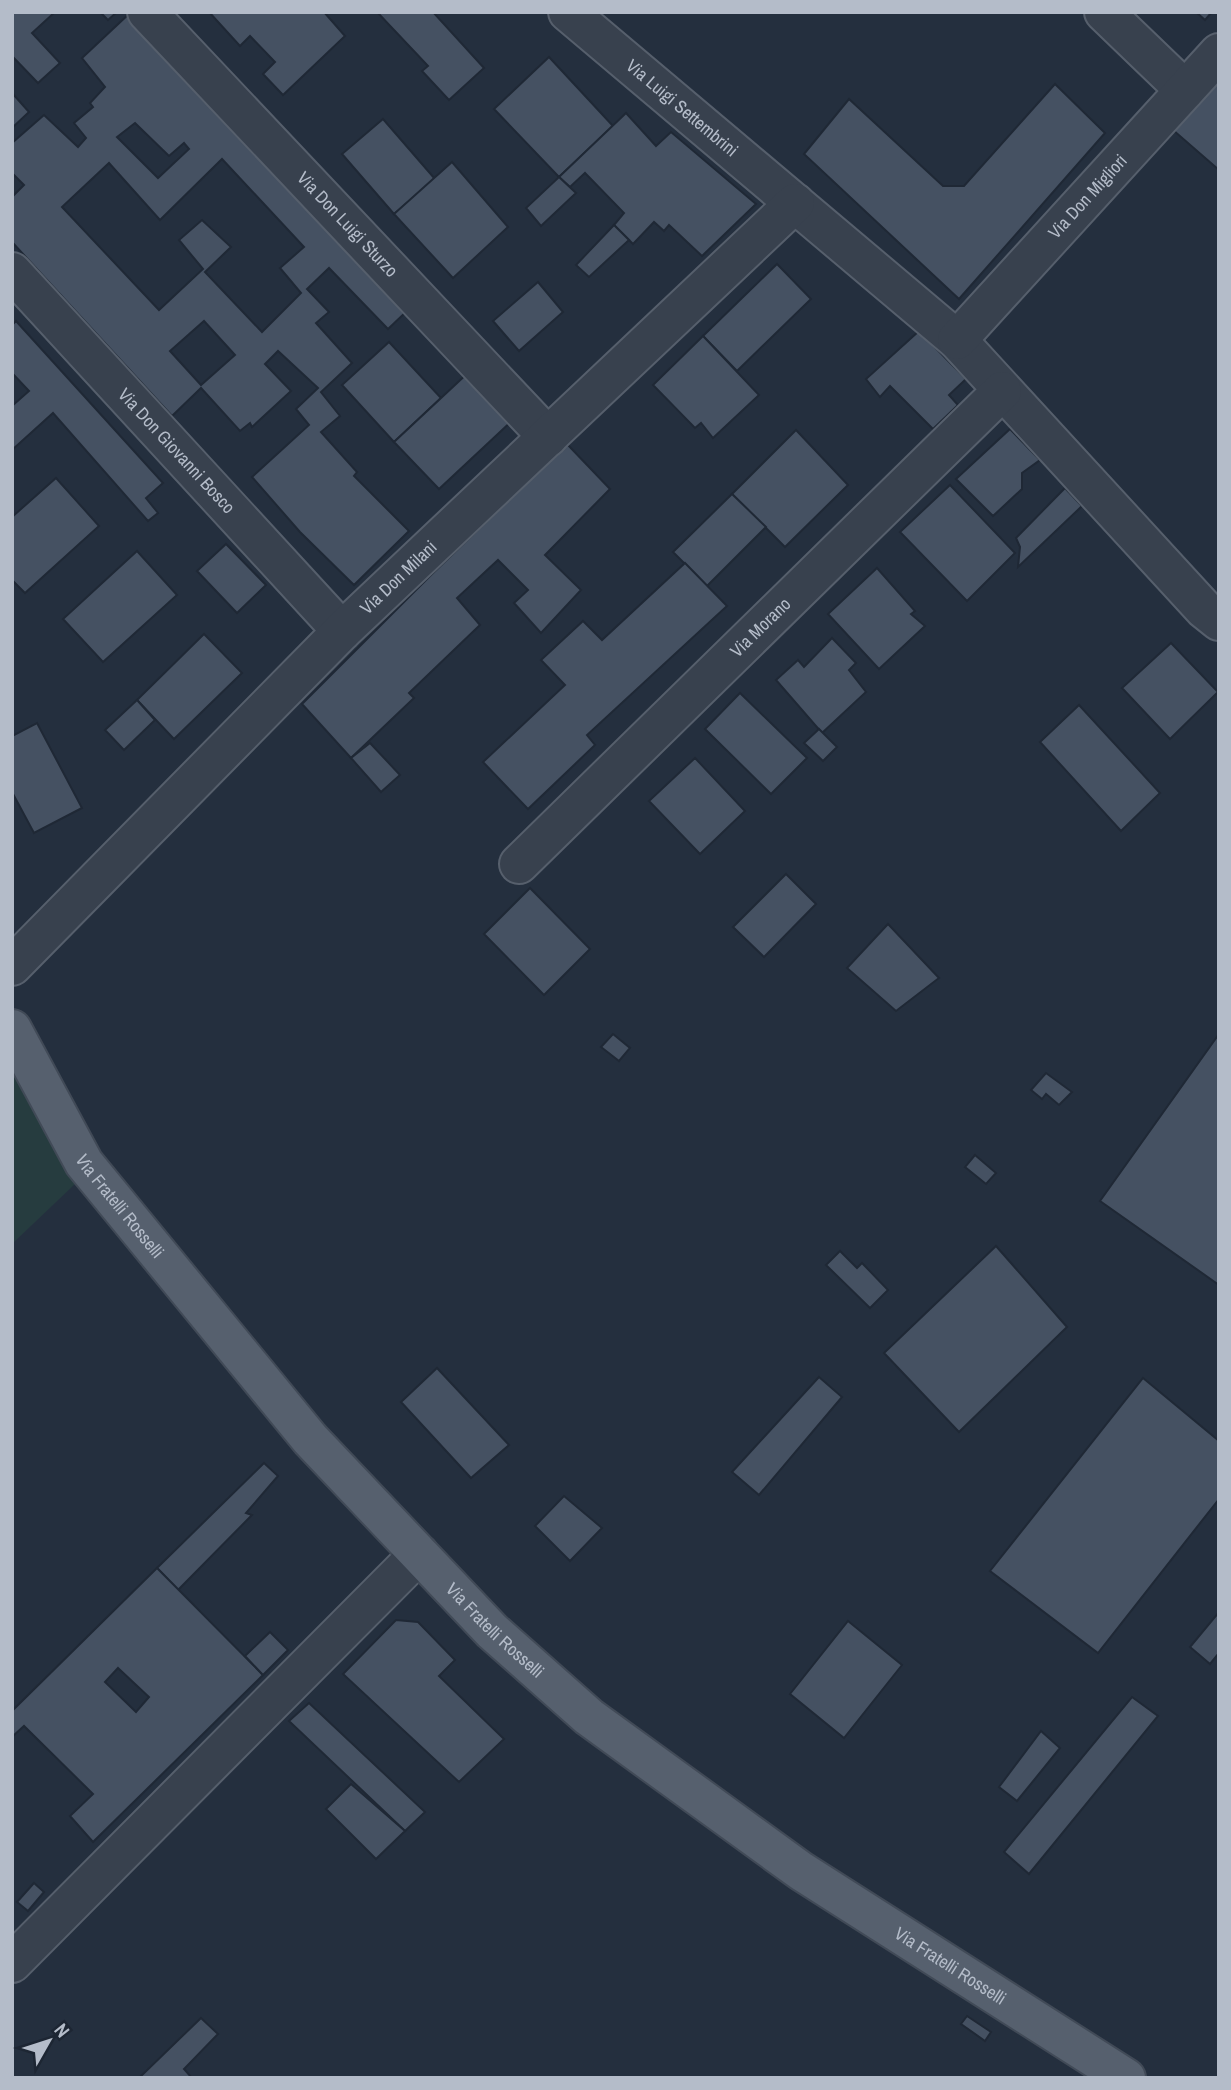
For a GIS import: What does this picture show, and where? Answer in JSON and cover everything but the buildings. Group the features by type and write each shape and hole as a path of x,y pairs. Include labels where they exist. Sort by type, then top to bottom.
{"main road":[{"name":"Via Fratelli Rosselli","path":"12,1028 84,1163 310,1438 492,1632 589,1717 801,1871 1126,2078"}],"street":[{"name":"Via Don Luigi Sturzo","path":"147,12 548,437"},
{"path":"1104,12 1185,89"},
{"name":"Via Luigi Settembrini","path":"570,13 957,340 1204,609 1219,621"},
{"name":"Via Don Migliori","path":"957,340 1219,53"},
{"name":"Via Don Milani","path":"12,966 342,631 795,202"},
{"name":"Via Don Giovanni Bosco","path":"12,272 342,631"},
{"name":"Via Morano","path":"519,864 1002,391"},
{"path":"12,1963 419,1554"}],"green space":[{"path":"12,1056 75,1184 12,1244"}]}
